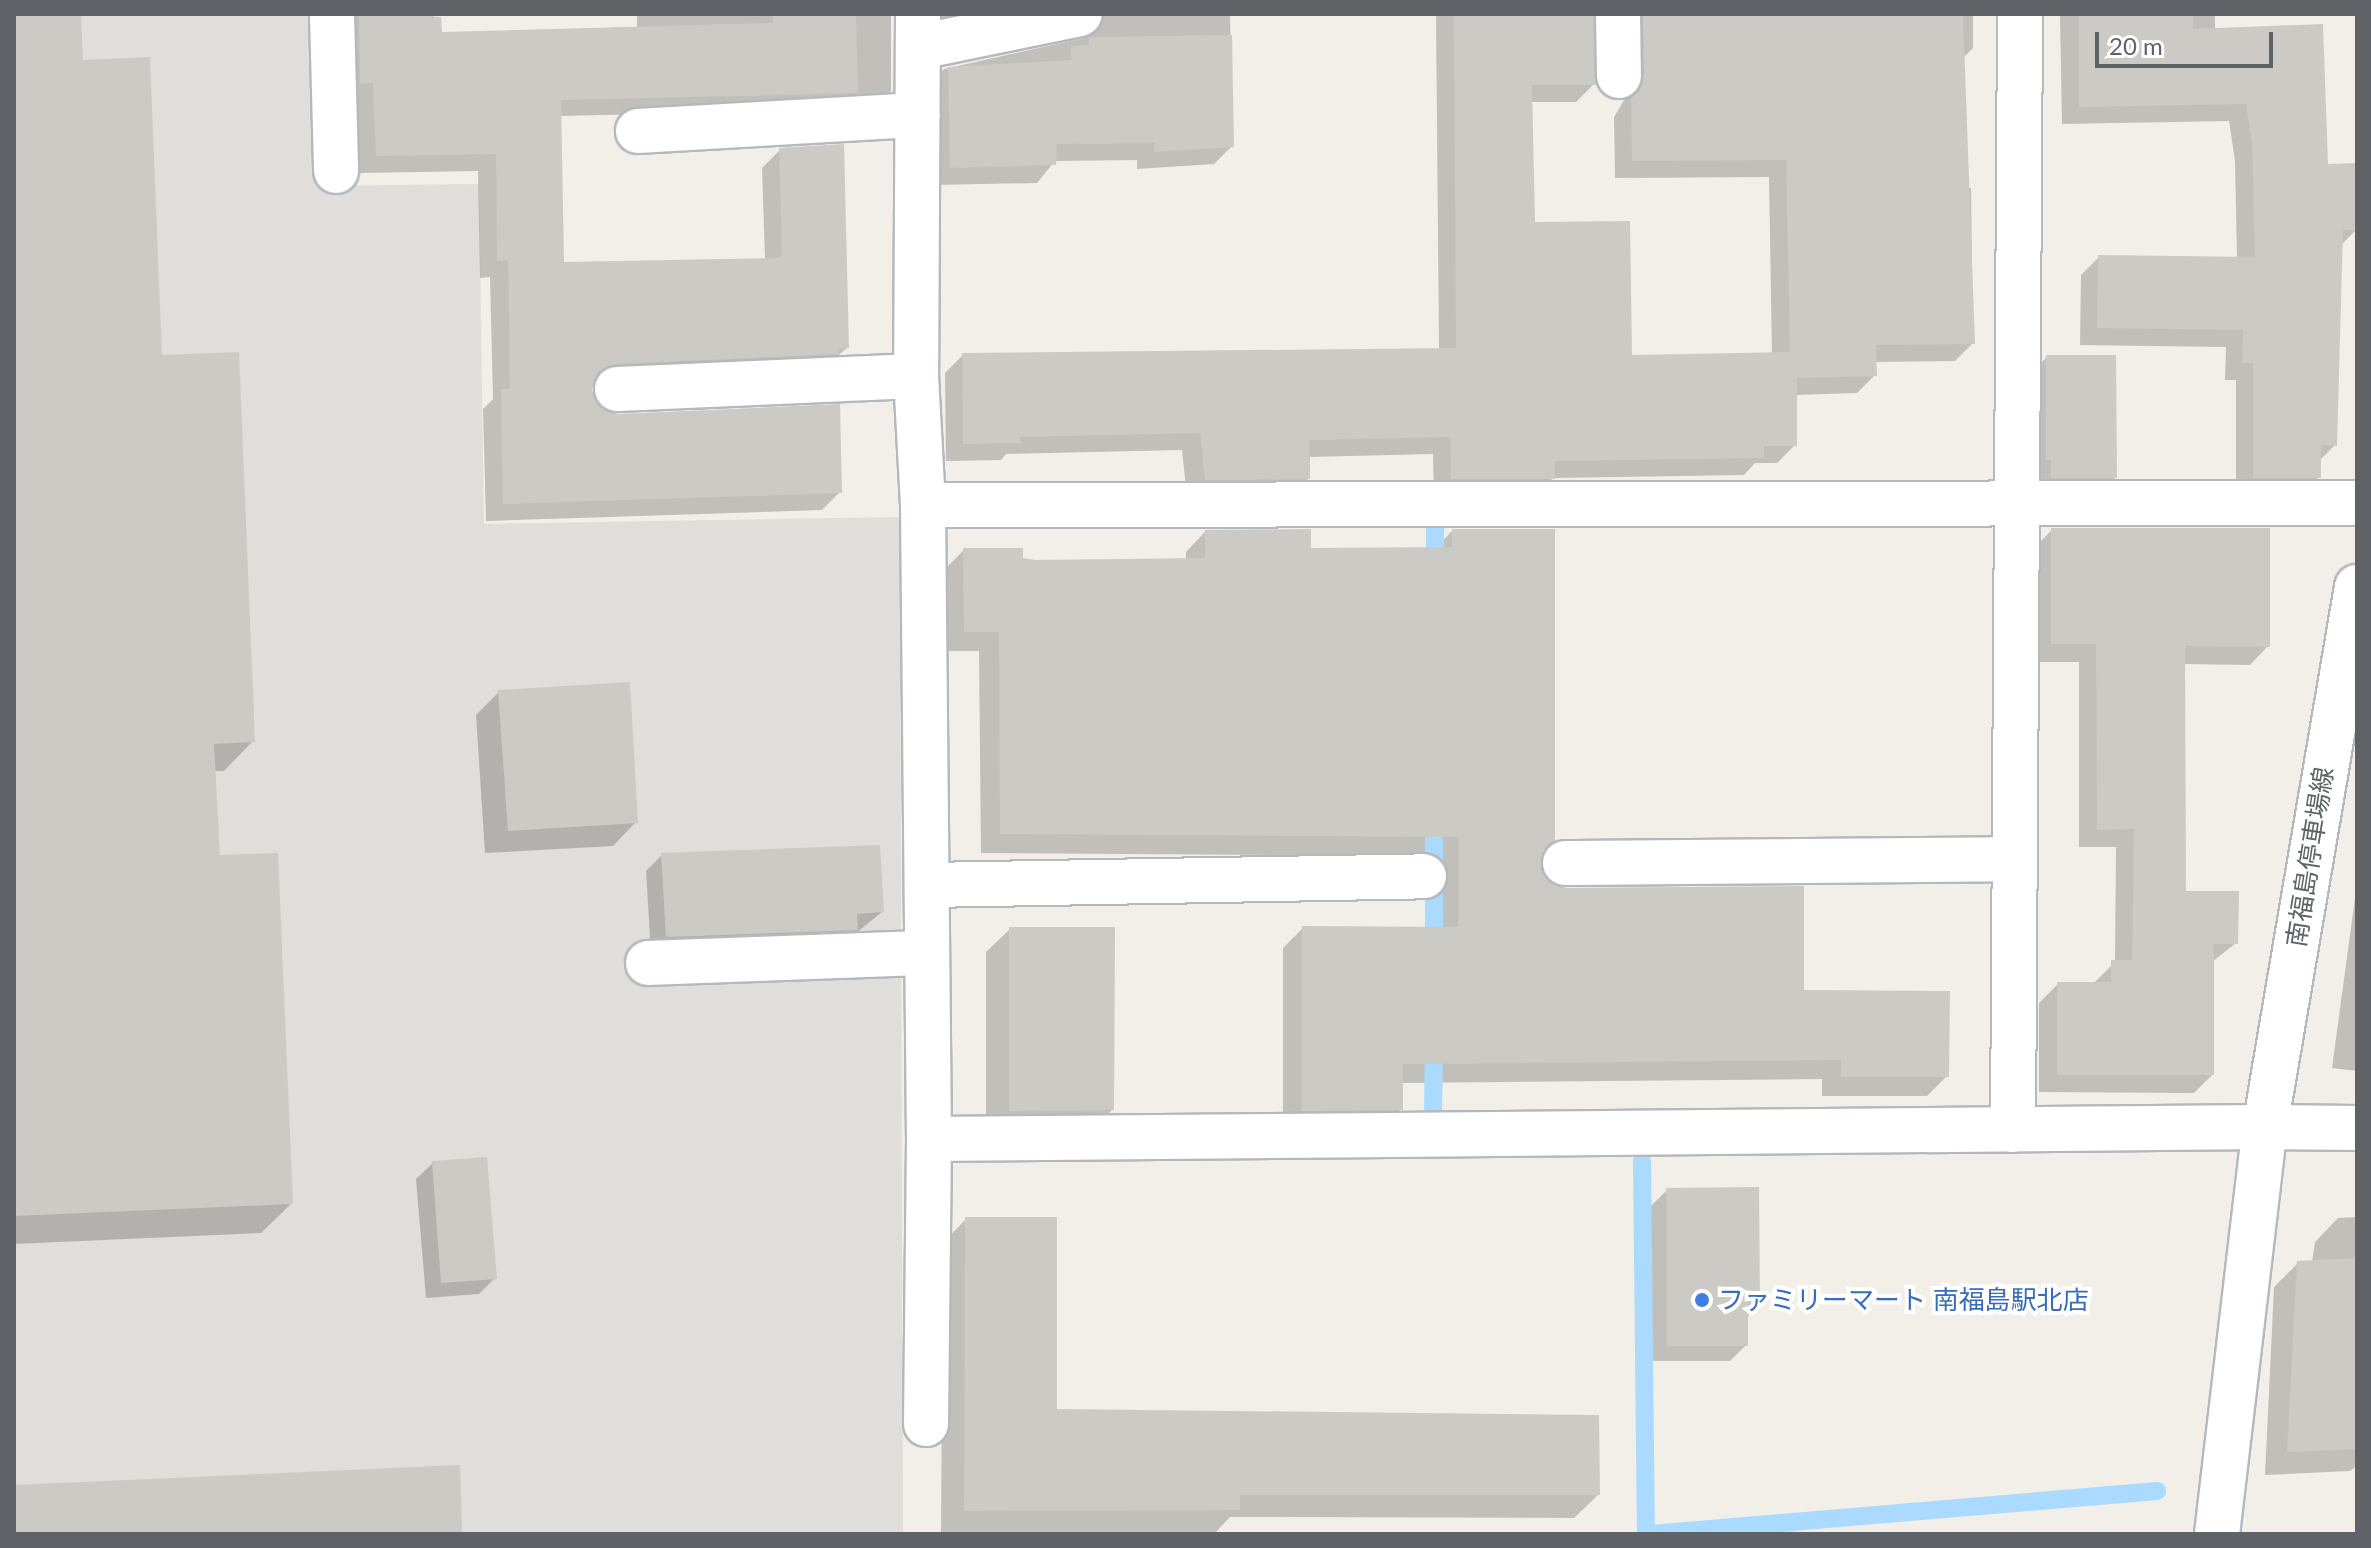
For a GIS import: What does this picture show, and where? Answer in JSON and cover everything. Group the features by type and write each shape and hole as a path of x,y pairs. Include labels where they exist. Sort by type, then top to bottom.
{"street":[{"path":"332,14 336,171"},
{"path":"926,1424 929,1139 927,885 923,505 916,376 919,30 1080,14"},
{"path":"1618,14 1619,76"},
{"path":"2013,1130 2020,14"},
{"path":"638,131 918,115"},
{"path":"617,389 916,376"},
{"path":"923,505 2357,503"},
{"name":"南福島停車場線","path":"2217,1534 2265,1127 2357,587"},
{"path":"1565,863 2014,859"},
{"path":"927,885 1424,876"},
{"path":"648,963 927,953"},
{"path":"929,1139 2357,1128"}],"shaded area":[{"path":"14,14 309,14 322,186 479,184 484,524 900,517 903,1534 14,1534"}],"building":[{"path":"14,14 81,14 83,60 150,57 162,355 239,352 255,742 214,744 220,855 278,853 293,1204 14,1216"},
{"path":"359,14 441,17 442,32 773,23 773,15 856,14 858,93 561,100 564,262 782,256 779,148 844,144 849,348 839,349 839,354 616,364 603,368 592,389 596,403 618,414 840,404 842,493 503,504 501,389 510,389 508,260 497,261 496,154 376,156 373,83 360,84"},
{"path":"1454,14 1593,14 1596,85 1532,85 1535,222 1630,221 1632,355 1790,352 1786,160 1632,161 1631,98 1644,76 1643,14 1963,14 1975,344 1876,345 1877,376 1797,378 1797,446 1764,446 1764,458 1555,461 1555,479 1451,479 1450,437 1310,440 1310,479 1205,480 1200,433 1020,437 1021,443 963,444 962,353 1456,348"},
{"path":"2079,14 2193,14 2193,29 2323,24 2328,164 2357,163 2357,230 2343,230 2337,446 2321,445 2321,478 2253,478 2253,363 2242,363 2243,330 2097,328 2098,255 2255,257 2252,142 2246,104 2079,107"},
{"path":"1232,35 1234,147 1154,152 1154,143 1057,144 1056,165 950,168 948,67 1071,60 1071,46 1089,45 1089,37"},
{"path":"2046,355 2116,355 2117,478 2051,478 2051,460 2046,460"},
{"path":"2051,528 2270,528 2270,647 2185,646 2186,891 2239,891 2238,944 2214,944 2214,1075 2057,1075 2057,982 2111,982 2111,960 2132,960 2134,829 2097,830 2096,644 2051,644"},
{"path":"1311,529 1311,548 1452,547 1452,529 1555,529 1555,841 1543,851 1544,876 1565,888 1804,886 1804,990 1950,991 1949,1077 1841,1077 1841,1060 1403,1064 1403,1110 1302,1111 1302,926 1458,927 1458,837 1000,834 999,632 964,632 963,548 1023,548 1023,558 1035,560 1205,558 1205,530"},
{"path":"630,682 638,823 508,831 498,690"},
{"path":"880,845 884,912 857,914 858,930 666,937 661,853"},
{"path":"1009,927 1115,927 1114,1110 1009,1111"},
{"path":"487,1157 497,1279 441,1283 432,1161"},
{"path":"1759,1187 1760,1307 1748,1307 1748,1346 1666,1346 1666,1188"},
{"path":"965,1217 1057,1217 1057,1409 1599,1415 1600,1495 1240,1495 1240,1510 964,1511"},
{"path":"2357,1258 2357,1449 2287,1452 2297,1261"},
{"path":"460,1465 462,1534 14,1534 14,1485"}],"waterway":[{"path":"1435,519 1435,571"},
{"path":"1434,813 1434,951"},
{"path":"1433,1118 1434,1041"},
{"path":"1642,1161 1646,1534"},
{"path":"1651,1534 2157,1491"}],"place":[{"name":"ファミリーマート 南福島駅北店","path":"1702,1300"}]}
